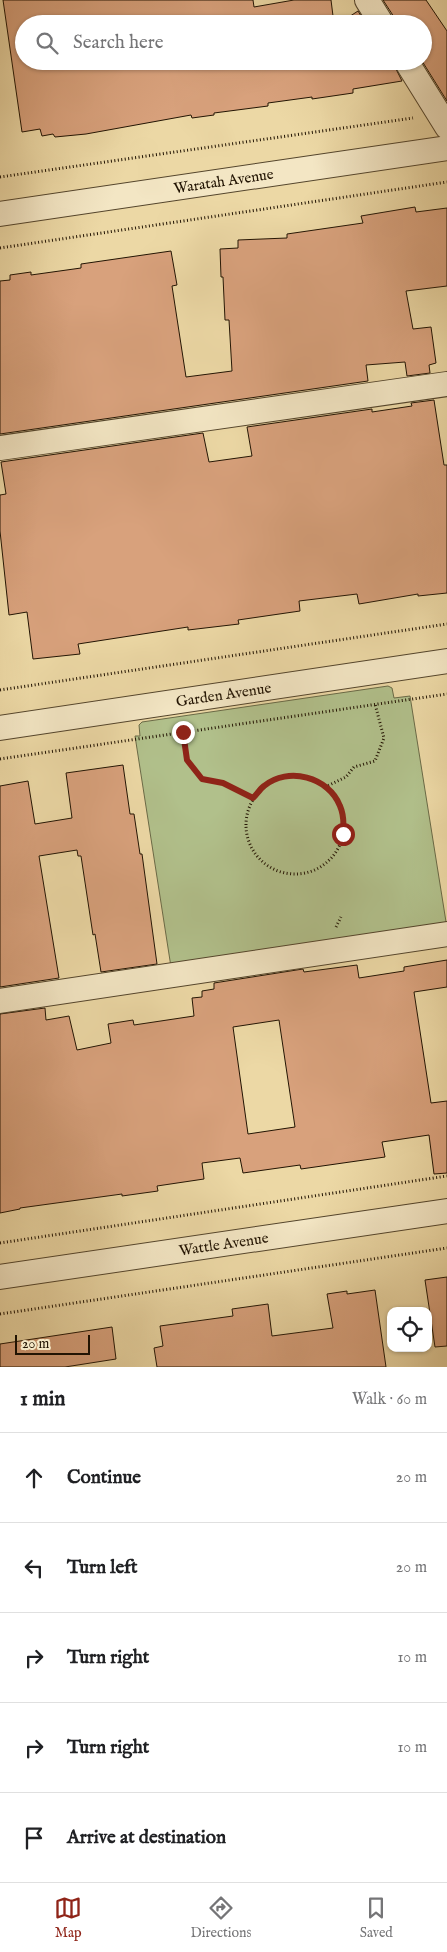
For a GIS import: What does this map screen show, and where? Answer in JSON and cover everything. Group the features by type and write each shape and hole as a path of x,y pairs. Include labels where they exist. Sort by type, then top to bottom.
{"street":[{"path":"367,0 376,15"},
{"path":"412,70 443,120"},
{"name":"Waratah Avenue","path":"0,214 447,148"},
{"path":"0,448 447,384"},
{"name":"Garden Avenue","path":"0,728 447,661"},
{"path":"0,1001 447,934"},
{"name":"Wattle Avenue","path":"0,1277 447,1211"}],"path":[{"path":"0,177 443,120"},
{"path":"0,248 447,182"},
{"path":"0,690 447,624"},
{"path":"0,759 447,694"},
{"path":"325,787 346,777 354,767 375,761 384,738 375,704"},
{"path":"183,732 187,760 202,779 223,783 253,798"},
{"path":"301,776 318,781 331,792 340,806 344,822 343,834 337,849 326,862 311,871 294,874 277,871 261,860 251,847 246,830 246,814 253,798 265,785 284,777 301,776"},
{"path":"0,1243 447,1176"},
{"path":"0,1314 447,1248"}],"green space":[{"path":"388,686 392,688 394,698 410,696 447,928 171,967 135,736 140,736 139,725 142,722"}],"building":[{"path":"3,0 253,0 254,7 294,0 331,0 333,15 15,15 15,70 396,70 402,81 353,89 353,93 268,103 268,106 214,113 214,115 192,118 191,115 86,134 55,137 53,134 42,136 40,129 22,132"},
{"path":"383,0 426,0 447,31 447,101 428,70 432,70 432,15 393,15"},
{"path":"358,11 360,15 352,15"},
{"path":"415,207 416,212 447,208 447,286 406,291 413,329 431,327 436,363 429,365 430,373 407,376 405,362 366,365 368,381 0,434 0,281 10,280 10,275 31,272 31,275 81,268 81,264 171,251 177,285 172,286 186,377 232,371 229,320 225,320 220,249 238,248 238,240 287,238 287,234 363,223 361,216"},
{"path":"434,400 444,465 447,465 447,593 418,596 418,594 359,604 357,594 299,601 300,611 238,620 239,624 188,630 188,627 78,644 80,654 33,659 27,612 9,615 0,531 0,495 6,494 1,462 203,433 209,462 252,456 247,427 372,409 372,412 412,406 411,403"},
{"path":"123,765 130,814 134,814 140,854 142,854 157,964 101,972 95,934 93,935 81,856 78,856 77,850 39,856 59,978 0,987 0,786 28,781 35,824 72,818 66,773"},
{"path":"447,960 447,987 414,992 431,1103 447,1101 447,1173 434,1174 429,1135 382,1142 385,1157 301,1169 300,1165 243,1173 240,1158 202,1163 204,1179 157,1186 158,1191 20,1208 0,1213 0,1014 45,1008 46,1020 69,1016 77,1050 111,1043 108,1024 133,1020 134,1025 194,1016 192,998 202,997 202,991 214,989 214,983 303,969 304,972 357,965 359,978 404,971 404,967","holes":["279,1020 295,1127 248,1134 233,1027"]},
{"path":"447,1277 447,1346 435,1347 432,1307 429,1307 425,1280"},
{"path":"375,1290 386,1367 157,1367 154,1348 163,1346 160,1326 233,1316 232,1309 268,1304 272,1336 333,1328 327,1294 347,1291 347,1294"},
{"path":"112,1327 116,1359 65,1367 0,1367 0,1344"}],"route":[{"path":"183,732 187,760 202,779 223,783 253,798 265,785 284,777 301,776 318,781 331,792 340,806 344,822 343,834"}]}
